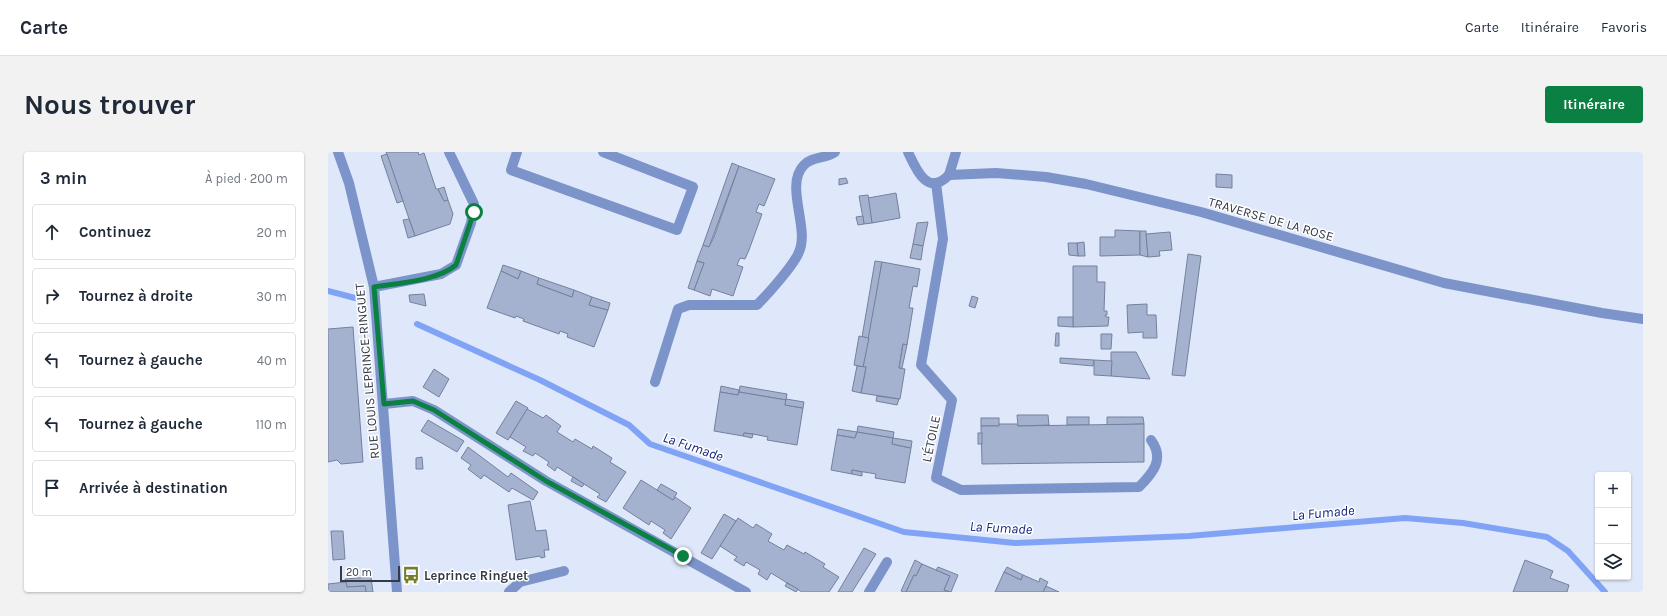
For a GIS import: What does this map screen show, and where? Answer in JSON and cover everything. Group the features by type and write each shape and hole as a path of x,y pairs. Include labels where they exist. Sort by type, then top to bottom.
{"street":[{"path":"328,153 332,152"},
{"name":"RUE LOUIS LEPRINCE-RINGUET","path":"338,152 349,183 374,287 398,592"},
{"path":"374,287 441,274 456,265 471,223 474,204 449,152"},
{"path":"517,152 511,170 677,230 693,187 625,156 604,152"},
{"path":"656,382 678,310 689,305 757,305 766,296 799,252 802,239 796,182 803,165 812,160 832,155 835,152"},
{"path":"908,152 917,172 922,178 936,183"},
{"path":"949,175 956,152"},
{"name":"TRAVERSE DE LA ROSE","path":"936,183 944,180 949,175 996,173 1046,177 1086,184 1201,212 1444,283 1602,313 1643,319"},
{"name":"L'ÉTOILE","path":"936,183 943,239 920,365 952,400 936,478 961,490 1139,487 1152,474 1157,461 1156,447 1151,440"},
{"path":"384,404 413,401 434,410 546,481 746,592"},
{"path":"869,592 887,562"},
{"path":"509,592 520,582 564,571"}],"building":[{"path":"386,152 418,152 419,155 424,153 436,189 438,189 444,201 448,200 453,214 450,224 415,236"},
{"path":"387,154 403,201 397,203 381,156"},
{"path":"732,163 739,166 709,247 703,245"},
{"path":"739,166 775,179 764,206 759,204 756,212 762,214 745,259 740,258 737,265 743,267 733,296 712,289 710,296 694,290 704,263 697,261 703,245 709,247 714,237"},
{"path":"1216,174 1232,175 1232,188 1216,187"},
{"path":"846,178 848,183 839,185 839,179"},
{"path":"444,187 448,200 444,201 438,189"},
{"path":"896,193 900,218 872,223 868,198"},
{"path":"868,195 872,223 864,224 859,196"},
{"path":"863,216 864,224 858,225 856,217"},
{"path":"409,219 415,236 408,238 403,220"},
{"path":"928,222 923,246 913,244 917,223"},
{"path":"1115,230 1140,231 1140,255 1100,256 1100,237 1115,237"},
{"path":"1140,231 1146,231 1148,257 1140,255"},
{"path":"1170,232 1172,250 1159,251 1160,256 1148,257 1146,234"},
{"path":"1084,242 1085,256 1078,256 1077,243"},
{"path":"1068,243 1077,243 1078,256 1069,255"},
{"path":"913,244 923,246 921,260 910,258"},
{"path":"1188,254 1201,256 1185,376 1172,375"},
{"path":"697,261 704,263 694,290 688,288"},
{"path":"875,261 882,262 869,338 862,337"},
{"path":"882,262 920,269 917,287 913,286 909,308 913,308 907,345 903,344 899,368 905,369 900,399 861,393 866,367 863,367"},
{"path":"503,265 521,271 518,279 501,271"},
{"path":"1073,266 1097,266 1097,282 1105,282 1104,311 1107,311 1107,315 1105,315 1106,317 1109,317 1108,326 1073,327"},
{"path":"501,271 518,279 521,271 539,278 537,284 572,297 574,290 592,297 589,305 608,310 594,347 567,337 568,334 560,331 559,334 523,321 524,319 516,316 515,318 487,308"},
{"path":"539,278 574,290 572,297 537,284"},
{"path":"424,294 426,306 410,302 409,295"},
{"path":"972,296 978,298 975,308 969,306"},
{"path":"592,297 610,303 608,310 589,305"},
{"path":"1147,304 1147,315 1156,315 1157,338 1143,338 1143,332 1128,333 1127,305"},
{"path":"1058,317 1073,317 1073,327 1058,326"},
{"path":"353,327 363,462 341,464 337,460 328,462 328,329"},
{"path":"1056,333 1059,333 1059,346 1055,346"},
{"path":"1101,334 1112,334 1111,349 1101,349"},
{"path":"859,336 869,338 863,367 854,365"},
{"path":"903,344 907,345 902,368 899,368"},
{"path":"1111,352 1136,352 1150,379 1111,376"},
{"path":"1060,358 1094,360 1093,366 1060,363"},
{"path":"1094,360 1112,361 1111,376 1094,375"},
{"path":"857,366 866,367 861,393 852,391"},
{"path":"434,369 449,379 439,397 423,387"},
{"path":"721,386 739,390 738,395 720,392"},
{"path":"740,386 787,394 786,400 739,392"},
{"path":"720,392 738,395 739,392 786,400 785,405 803,408 797,445 767,440 768,437 753,434 744,433 743,436 714,431"},
{"path":"877,396 899,399 897,405 876,401"},
{"path":"786,399 804,402 803,408 785,405"},
{"path":"516,401 528,408 508,440 496,433"},
{"path":"527,409 543,418 546,415 561,426 557,432 573,442 575,439 592,449 593,446 612,458 610,462 626,472 606,502 597,497 600,494 557,467 555,471 547,465 549,462 535,453 533,456 523,451 526,447 510,437"},
{"path":"1017,415 1048,415 1049,425 1018,426"},
{"path":"1067,417 1089,417 1089,425 1067,425"},
{"path":"1107,417 1143,417 1144,424 1107,425"},
{"path":"981,418 999,418 999,426 981,426"},
{"path":"428,420 464,441 457,452 421,431"},
{"path":"999,424 1017,424 1018,426 1144,424 1144,462 982,464 981,426 999,426"},
{"path":"858,426 894,432 893,438 857,432"},
{"path":"838,429 857,432 855,438 837,435"},
{"path":"857,432 893,438 892,444 911,448 905,483 875,478 876,474 852,470 852,474 831,470 837,435 855,438"},
{"path":"744,433 753,434 752,438 743,436"},
{"path":"978,433 982,433 982,444 978,444"},
{"path":"893,438 912,441 911,448 892,444"},
{"path":"468,447 508,477 511,473 538,492 533,500 512,488 509,492 484,475 481,479 468,469 471,465 461,458"},
{"path":"422,457 423,469 416,469 416,458"},
{"path":"852,470 862,472 862,476 852,474"},
{"path":"573,477 584,484 582,487 571,481"},
{"path":"641,480 673,500 675,497 691,508 671,539 663,533 665,530 651,521 649,525 623,508"},
{"path":"661,484 677,493 673,500 657,490"},
{"path":"530,501 536,531 546,530 549,550 544,550 545,557 541,558 540,556 516,560 508,505"},
{"path":"724,514 736,521 712,559 701,553"},
{"path":"738,518 753,528 756,524 772,534 768,541 784,550 787,545 804,554 805,552 825,564 823,567 839,577 829,592 802,592 771,573 767,580 758,574 760,570 746,562 744,566 734,560 737,557 720,546"},
{"path":"331,531 343,531 345,559 333,560"},
{"path":"864,548 876,554 852,592 838,592"},
{"path":"915,560 922,564 916,576 914,575 906,592 903,592 901,591"},
{"path":"1525,560 1553,571 1550,578 1569,585 1567,592 1513,592"},
{"path":"922,564 950,576 944,590 949,592 906,592 914,575 916,576"},
{"path":"938,567 958,575 951,592 944,590 950,576 936,570"},
{"path":"1007,567 1023,575 1021,580 1004,572"},
{"path":"1004,572 1021,580 1023,575 1039,582 1040,578 1048,582 1043,592 995,592"},
{"path":"371,577 373,592 366,592 365,586 347,587 345,579"},
{"path":"346,582 347,587 365,586 366,592 328,592 328,584"},
{"path":"787,583 798,589 796,592 785,586"},
{"path":"1046,586 1059,592 1043,592"}],"waterway":[{"name":"La Fumade","path":"328,291 355,298"},
{"name":"La Fumade","path":"417,324 540,380 629,425 650,444 904,532 1015,543 1189,536 1405,518 1463,523 1547,537 1568,551 1605,592"}],"place":[{"name":"Leprince Ringuet","path":"411,575"}],"route":[{"path":"474,212 456,265 450,270 441,274 406,282 374,287 384,404 413,401 434,410 546,481 683,556"}]}
